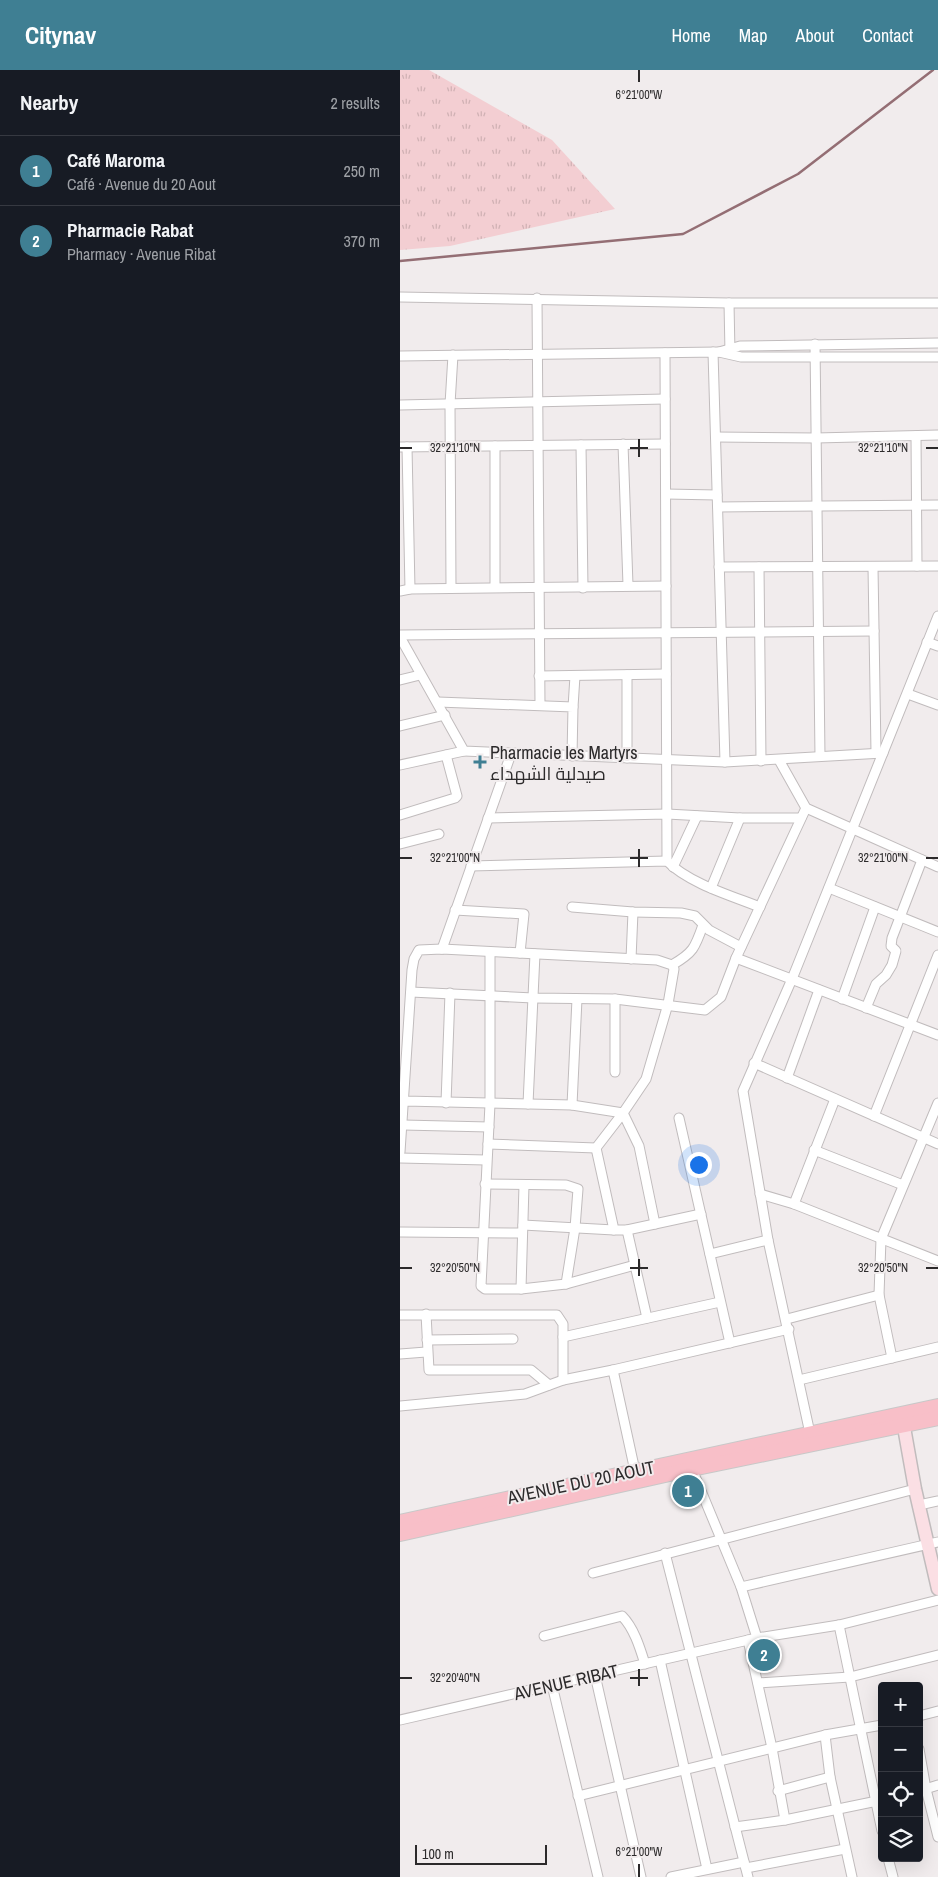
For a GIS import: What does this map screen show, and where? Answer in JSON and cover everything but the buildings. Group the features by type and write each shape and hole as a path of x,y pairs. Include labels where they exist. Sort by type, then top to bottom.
{"main road":[{"name":"AVENUE DU 20 AOUT","path":"400,1522 635,1471 902,1419 938,1406"},
{"name":"AVENUE DU 20 AOUT","path":"902,1419 938,1418"},
{"name":"AVENUE DU 20 AOUT","path":"400,1534 692,1469 811,1438"}],"street":[{"path":"400,297 729,303 938,303"},
{"path":"537,298 540,705"},
{"path":"729,303 730,352"},
{"path":"730,352 815,344 938,343"},
{"path":"815,344 820,756"},
{"path":"716,352 717,495 724,762"},
{"path":"400,356 730,352 816,358 938,357"},
{"path":"665,353 666,760 670,864"},
{"path":"451,588 450,404 453,355"},
{"path":"400,405 665,399"},
{"path":"716,437 816,438 938,435"},
{"path":"916,436 918,505 916,566"},
{"path":"581,444 583,588"},
{"path":"623,444 628,585"},
{"path":"410,588 404,447 666,444"},
{"path":"495,446 495,587"},
{"path":"666,494 717,495"},
{"path":"718,507 938,504"},
{"path":"719,567 938,566"},
{"path":"760,567 761,761"},
{"path":"873,567 880,753"},
{"path":"400,591 410,588 666,586"},
{"path":"811,1438 787,1319 768,1240 743,1091 792,980 880,753 908,694 938,616"},
{"path":"464,751 400,636 874,631"},
{"path":"927,642 938,646"},
{"path":"540,676 666,674"},
{"path":"400,680 420,675"},
{"path":"627,675 627,758"},
{"path":"572,756 574,676"},
{"path":"908,694 938,705"},
{"path":"438,702 572,706"},
{"path":"400,726 445,715"},
{"path":"400,765 464,751 724,762 880,753"},
{"path":"442,949 511,754"},
{"path":"400,815 455,798 446,755"},
{"path":"779,760 806,808 938,868"},
{"path":"411,992 534,998 616,999 705,1010 721,998 736,958 806,808"},
{"path":"488,818 667,814 740,818 801,818"},
{"path":"670,864 696,816"},
{"path":"711,888 740,818"},
{"path":"400,844 439,834"},
{"path":"866,1008 876,984 886,975 896,956 891,943 895,928 901,917 922,860"},
{"path":"471,866 670,864 711,888 760,907"},
{"path":"829,888 938,932"},
{"path":"842,999 875,907"},
{"path":"572,908 682,913 695,916 703,926 741,948"},
{"path":"455,910 524,914 520,953"},
{"path":"631,958 633,912"},
{"path":"400,1152 404,1125 414,959 416,953 420,950 442,949 631,958 657,960 672,965 688,956 695,948 703,926"},
{"path":"490,952 490,1104 482,1233 482,1288 521,1288 566,1284 635,1265"},
{"path":"528,1104 535,954"},
{"path":"874,1116 938,956"},
{"path":"736,958 938,1035"},
{"path":"614,1230 596,1148 646,1079 668,1004 674,974 672,965"},
{"path":"787,1078 820,990"},
{"path":"446,1103 450,993"},
{"path":"572,1105 577,999"},
{"path":"615,1072 616,999"},
{"path":"754,1063 938,1144"},
{"path":"794,1204 834,1099"},
{"path":"405,1102 572,1105 623,1112"},
{"path":"892,1358 879,1295 882,1239 938,1102"},
{"path":"623,1112 639,1146 655,1224"},
{"path":"679,1118 730,1343"},
{"path":"404,1125 489,1126"},
{"path":"488,1144 596,1148"},
{"path":"814,1150 903,1185"},
{"path":"400,1158 486,1160"},
{"path":"485,1184 575,1186 578,1194 575,1228 566,1284"},
{"path":"521,1288 524,1185"},
{"path":"760,1194 794,1204 938,1261"},
{"path":"400,1232 482,1233 522,1229 575,1228 627,1230 700,1214"},
{"path":"627,1230 647,1318"},
{"path":"710,1254 768,1240"},
{"path":"787,1319 879,1295"},
{"path":"563,1337 720,1302"},
{"path":"426,1314 428,1370 432,1372 531,1370 549,1385"},
{"path":"400,1315 557,1315 562,1320 563,1380"},
{"path":"400,1406 525,1394 563,1380 789,1329"},
{"path":"426,1340 512,1338"},
{"path":"799,1380 938,1347"},
{"path":"400,1354 426,1352"},
{"path":"613,1370 635,1471"},
{"path":"902,1419 915,1489 933,1543 938,1589"},
{"path":"692,1469 742,1587 753,1639 758,1683 785,1820"},
{"path":"593,1573 915,1489"},
{"path":"919,1505 938,1501"},
{"path":"742,1587 933,1543"},
{"path":"665,1553 746,1869"},
{"name":"AVENUE RIBAT","path":"400,1720 753,1639 839,1625 938,1600"},
{"path":"544,1636 622,1616 635,1638 645,1664"},
{"path":"736,1827 785,1820 878,1801 860,1730 839,1625"},
{"path":"758,1683 850,1677 938,1655"},
{"path":"660,1660 707,1869"},
{"path":"595,1675 641,1877"},
{"path":"552,1685 598,1877"},
{"path":"923,1715 938,1711"},
{"path":"578,1796 825,1735 878,1726"},
{"path":"825,1735 830,1777 852,1877"},
{"path":"778,1791 830,1777"},
{"path":"923,1790 938,1786"},
{"path":"923,1793 938,1837"},
{"path":"671,1877 707,1869 746,1869 845,1849"},
{"path":"889,1862 893,1877"}],"green space":[{"path":"400,70 429,70 552,140 615,209 450,246 400,250"}],"waterway":[{"path":"400,261 683,234 798,174 933,70"}],"place":[{"name":"Pharmacie les Martyrs صيدلية الشهداء","path":"480,762"},
{"name":"Café Maroma","path":"688,1491"},
{"name":"Pharmacie Rabat","path":"764,1655"}]}
